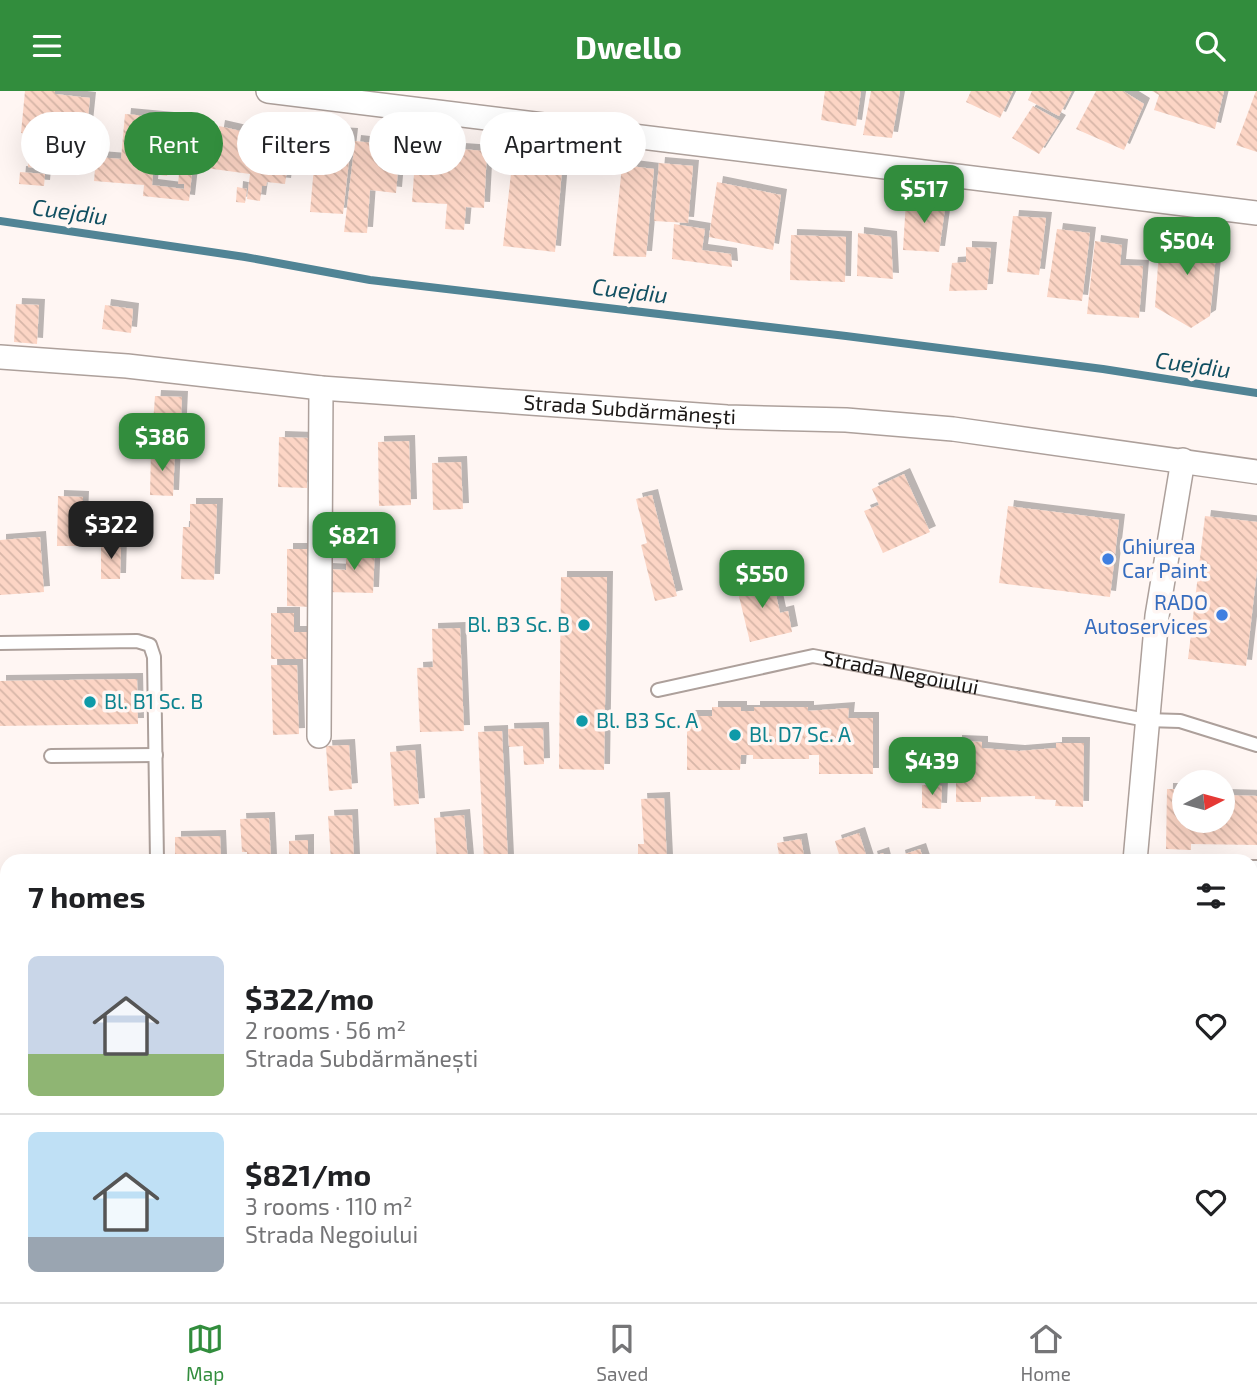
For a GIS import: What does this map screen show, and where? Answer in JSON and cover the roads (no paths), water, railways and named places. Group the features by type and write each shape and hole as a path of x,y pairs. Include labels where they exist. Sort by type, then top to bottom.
{"street":[{"path":"268,91 1257,213"},
{"name":"Strada Subdărmănești","path":"0,357 139,367 321,388 727,417 846,420 953,429 1257,472"},
{"path":"319,736 321,388"},
{"path":"1136,854 1157,616 1183,460"}],"lane":[{"path":"0,643 137,641 150,645 154,657 157,854"},
{"name":"Strada Negoiului","path":"659,690 813,656 1146,720 1180,721 1257,745"},
{"path":"51,757 156,755"}],"waterway":[{"name":"Cuejdiu","path":"0,221 245,257 370,280 846,336 1103,369 1257,393"}],"place":[{"name":"Ghiurea Car Paint","path":"1108,559"},
{"name":"RADO Autoservices","path":"1222,615"},
{"name":"Bl. B3 Sc. B","path":"584,625"},
{"name":"Bl. B1 Sc. B","path":"90,702"},
{"name":"Bl. B3 Sc. A","path":"582,721"},
{"name":"Bl. D7 Sc. A","path":"735,735"}]}
